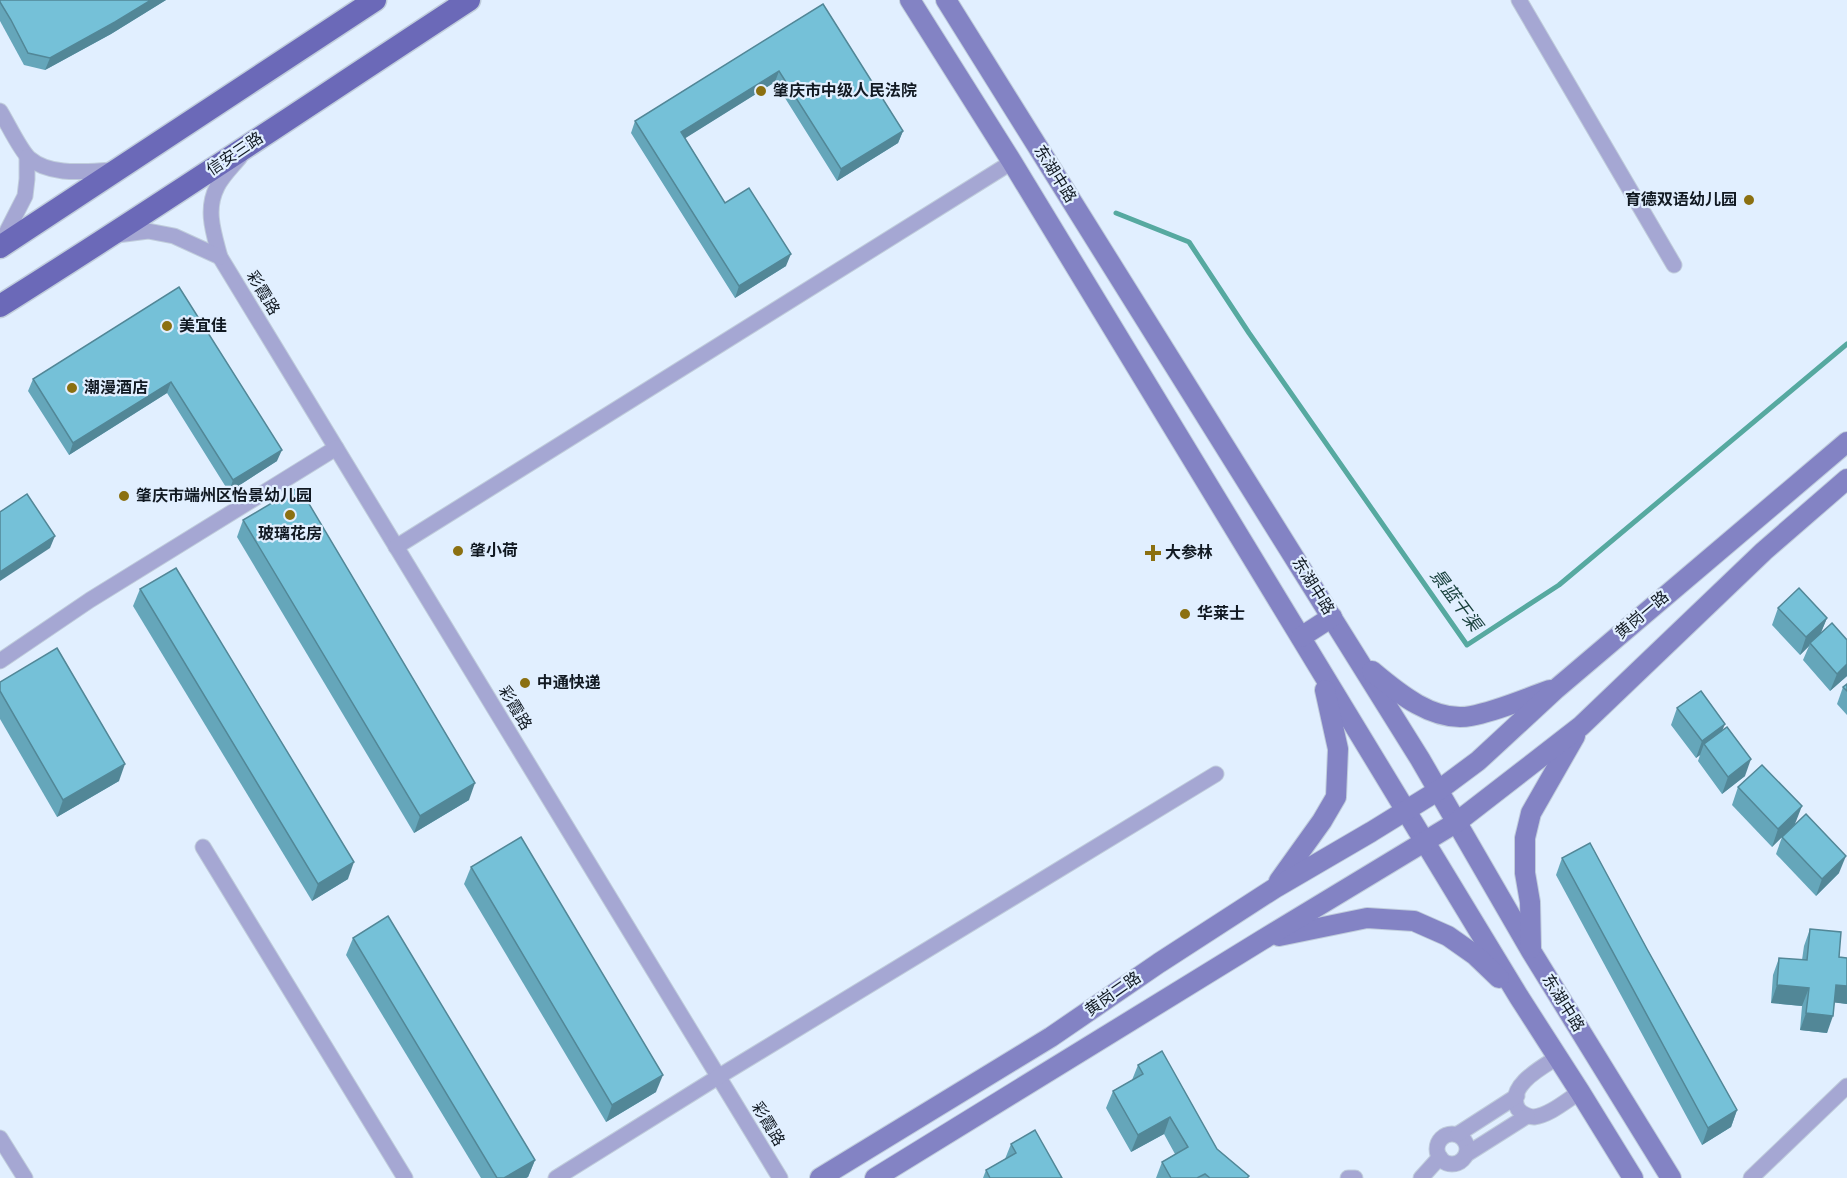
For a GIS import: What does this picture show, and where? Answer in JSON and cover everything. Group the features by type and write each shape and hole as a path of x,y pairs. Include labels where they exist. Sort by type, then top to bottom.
{"main road":[{"path":"0,246 375,0"},
{"name":"信安三路","path":"0,306 113,235 469,0"},
{"name":"东湖中路","path":"910,0 1012,162 1518,997 1633,1178"},
{"name":"东湖中路","path":"946,0 1359,660 1439,790 1532,951 1671,1178"},
{"name":"黄岗一路","path":"1406,812 1478,762 1556,688 1847,442"},
{"path":"1457,822 1581,726 1764,551 1847,479"},
{"path":"1301,637 1332,617"},
{"path":"1359,660 1405,697 1420,706 1446,715 1469,717 1556,688"},
{"path":"1275,888 1336,797 1338,749 1320,669"},
{"path":"1532,951 1530,902 1525,873 1525,838 1531,813 1581,726"},
{"name":"黄岗二路","path":"820,1178 1051,1037 1275,888 1406,812"},
{"name":"黄岗二路","path":"875,1178 1457,822"},
{"path":"1262,940 1367,918 1414,921 1448,936 1475,955 1518,997"},
{"path":"1536,1024 1564,1004"}],"street":[{"path":"1519,0 1674,264"},
{"path":"0,111 27,157 39,165 60,170 115,170"},
{"name":"彩霞路","path":"251,142 217,187 210,208 212,227 220,257 780,1178"},
{"path":"0,246 25,196 27,157"},
{"path":"396,548 1012,162"},
{"path":"113,235 148,231 174,236 220,257"},
{"path":"0,661 90,600 336,448"},
{"path":"556,1178 1216,774"},
{"path":"202,847 405,1178"},
{"path":"1558,1057 1525,1080 1519,1087 1517,1096 1519,1109 1527,1116 1535,1117 1580,1092"},
{"path":"1751,1178 1847,1086"},
{"path":"1517,1096 1458,1134 1448,1134 1439,1141 1437,1150 1440,1157 1446,1163 1455,1164 1527,1116"},
{"path":"1458,1134 1467,1145 1467,1154"},
{"path":"0,1138 25,1178"},
{"path":"1421,1178 1440,1157"},
{"path":"1348,1178 1355,1178"}],"building":[{"path":"0,0 151,0 50,58 28,53"},
{"path":"823,4 903,131 841,169 779,71 681,132 725,203 749,188 791,254 739,286 635,121"},
{"path":"179,287 282,450 233,480 171,382 73,443 33,379"},
{"path":"299,487 475,783 420,816 243,520"},
{"path":"27,494 55,536 0,572 0,512"},
{"path":"176,568 354,862 318,884 140,589"},
{"path":"1799,588 1827,618 1806,637 1778,608"},
{"path":"1832,623 1847,640 1847,664 1837,674 1810,643"},
{"path":"57,648 125,764 63,800 0,691 0,682"},
{"path":"1701,691 1725,724 1702,741 1677,708"},
{"path":"1727,727 1751,759 1728,777 1704,744"},
{"path":"1762,765 1802,806 1778,829 1738,787"},
{"path":"1806,814 1846,856 1822,879 1782,837"},
{"path":"521,837 663,1075 612,1105 471,867"},
{"path":"1590,843 1737,1110 1708,1128 1562,858"},
{"path":"388,916 535,1160 504,1178 497,1178 353,938"},
{"path":"1810,929 1841,932 1839,957 1847,958 1847,986 1836,985 1833,1016 1806,1013 1809,988 1777,985 1779,958 1807,960"},
{"path":"1162,1051 1217,1149 1249,1176 1247,1178 1210,1178 1205,1174 1197,1178 1171,1178 1162,1162 1188,1147 1170,1117 1138,1135 1113,1091 1143,1074 1138,1065"},
{"path":"1035,1130 1062,1178 990,1178 986,1170 1016,1153 1011,1144"}],"waterway":[{"name":"景蓝干渠","path":"1116,213 1189,242 1249,333 1467,645 1559,585 1847,344"}],"place":[{"name":"肇庆市中级人民法院","path":"761,91"},
{"name":"育德双语幼儿园","path":"1749,200"},
{"name":"美宜佳","path":"167,326"},
{"name":"潮漫酒店","path":"72,388"},
{"name":"肇庆市端州区怡景幼儿园","path":"124,496"},
{"name":"玻璃花房","path":"290,515"},
{"name":"肇小荷","path":"458,551"},
{"name":"大参林","path":"1153,553"},
{"name":"华莱士","path":"1185,614"},
{"name":"中通快递","path":"525,683"}]}
